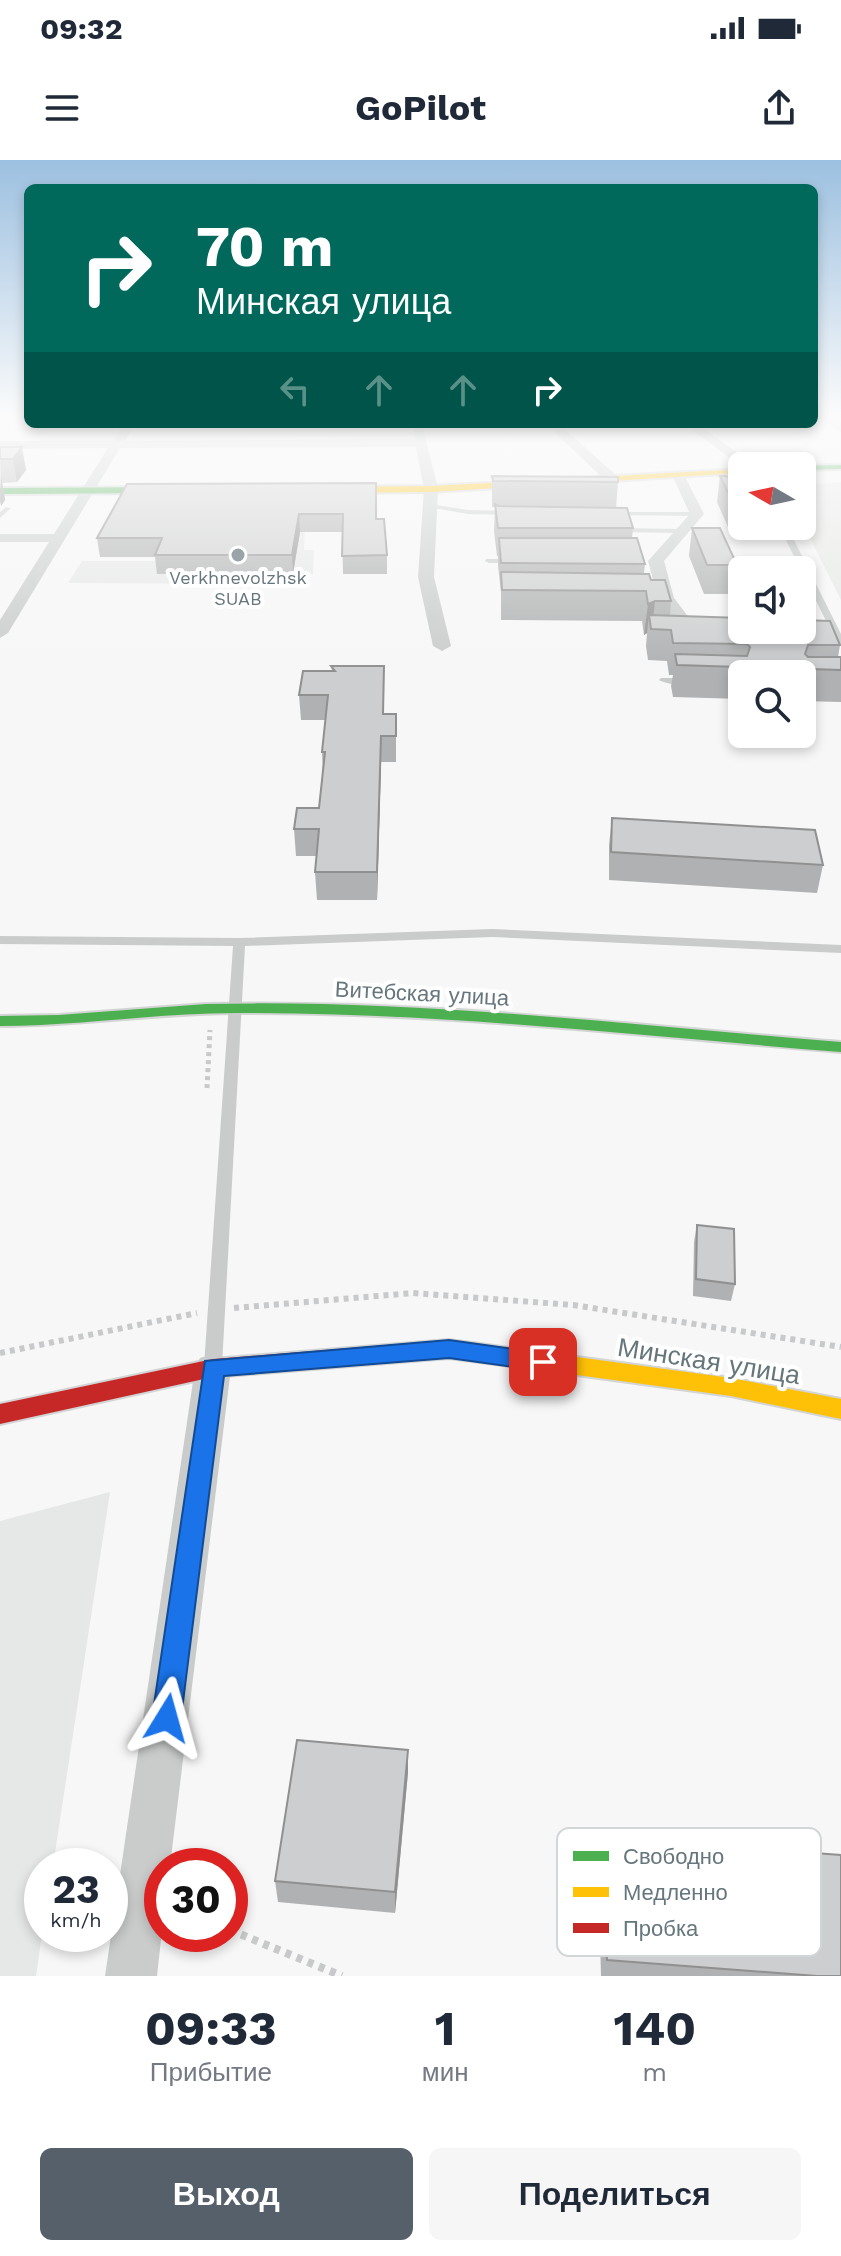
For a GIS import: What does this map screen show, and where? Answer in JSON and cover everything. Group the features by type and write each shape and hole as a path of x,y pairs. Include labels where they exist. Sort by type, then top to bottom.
{"street":[{"path":"0,633 81,503"},
{"path":"430,503 426,577 442,646"},
{"path":"667,639 704,640 658,598 648,561 681,531 695,523 697,514 692,503"},
{"path":"0,538 58,538"},
{"path":"0,603 21,603"},
{"name":"Витебская улица","path":"0,1021 49,1022 234,1008 407,1014 841,1047"},
{"name":"Минская улица","path":"0,1414 213,1368 449,1349 731,1387 841,1409"},
{"path":"131,1976 213,1368"}],"lane":[{"path":"443,503 468,512 529,513"},
{"path":"606,513 697,514"},
{"path":"604,530 681,531"},
{"path":"789,540 836,643"},
{"path":"489,561 535,561"},
{"path":"664,680 695,681"},
{"path":"0,940 239,942 492,933 841,949"},
{"path":"213,1368 239,942"}],"path":[{"path":"248,1937 342,1976"}],"shaded area":[{"path":"816,503 841,503 841,600 811,540 816,540"},
{"name":"Verkhnevolzhsk SUAB","path":"305,525 304,550 314,550 313,574 263,579 262,584 68,583 82,561 153,561"},
{"path":"110,1492 56,1848 24,1848 24,1952 39,1952 36,1976 0,1976 0,1521"}],"building":[{"path":"117,503 376,503 376,519 384,519 387,555 342,556 343,514 299,514 292,555 155,555 162,538 97,538"},
{"path":"495,504 627,508 633,528 498,528"},
{"path":"692,528 720,528 733,556 728,556 728,565 707,565"},
{"path":"499,538 637,538 645,564 501,563"},
{"path":"501,572 649,574 651,580 665,580 671,601 648,604 646,591 502,590"},
{"path":"649,615 728,618 728,644 673,643 671,630 651,629"},
{"path":"816,620 830,621 840,645 808,645 805,654 808,657 841,657 841,670 816,669 816,660 728,660 728,667 677,665 675,654 747,656 750,647 747,644 816,644"},
{"path":"331,666 384,666 383,714 396,714 396,736 381,736 377,872 315,872 319,829 294,829 297,808 319,808 325,752 322,752 328,695 299,695 303,671 335,671"},
{"path":"612,818 815,830 823,865 611,852"},
{"path":"697,1225 734,1229 735,1284 696,1279"},
{"path":"297,1740 408,1750 395,1892 275,1881"},
{"path":"821,1853 841,1855 841,1976 607,1960 607,1956 821,1956"}],"traffic: fast":[{"path":"0,1021 59,1020 206,1009 312,1009 463,1016 841,1047"}],"traffic: slow":[{"path":"540,1361 731,1387 841,1409"}],"traffic: jam":[{"path":"0,1414 213,1368 449,1349 540,1361"}],"place":[{"name":"Verkhnevolzhsk SUAB","path":"238,555"}],"route":[{"path":"167,1718 213,1368 449,1349 543,1362"}]}
